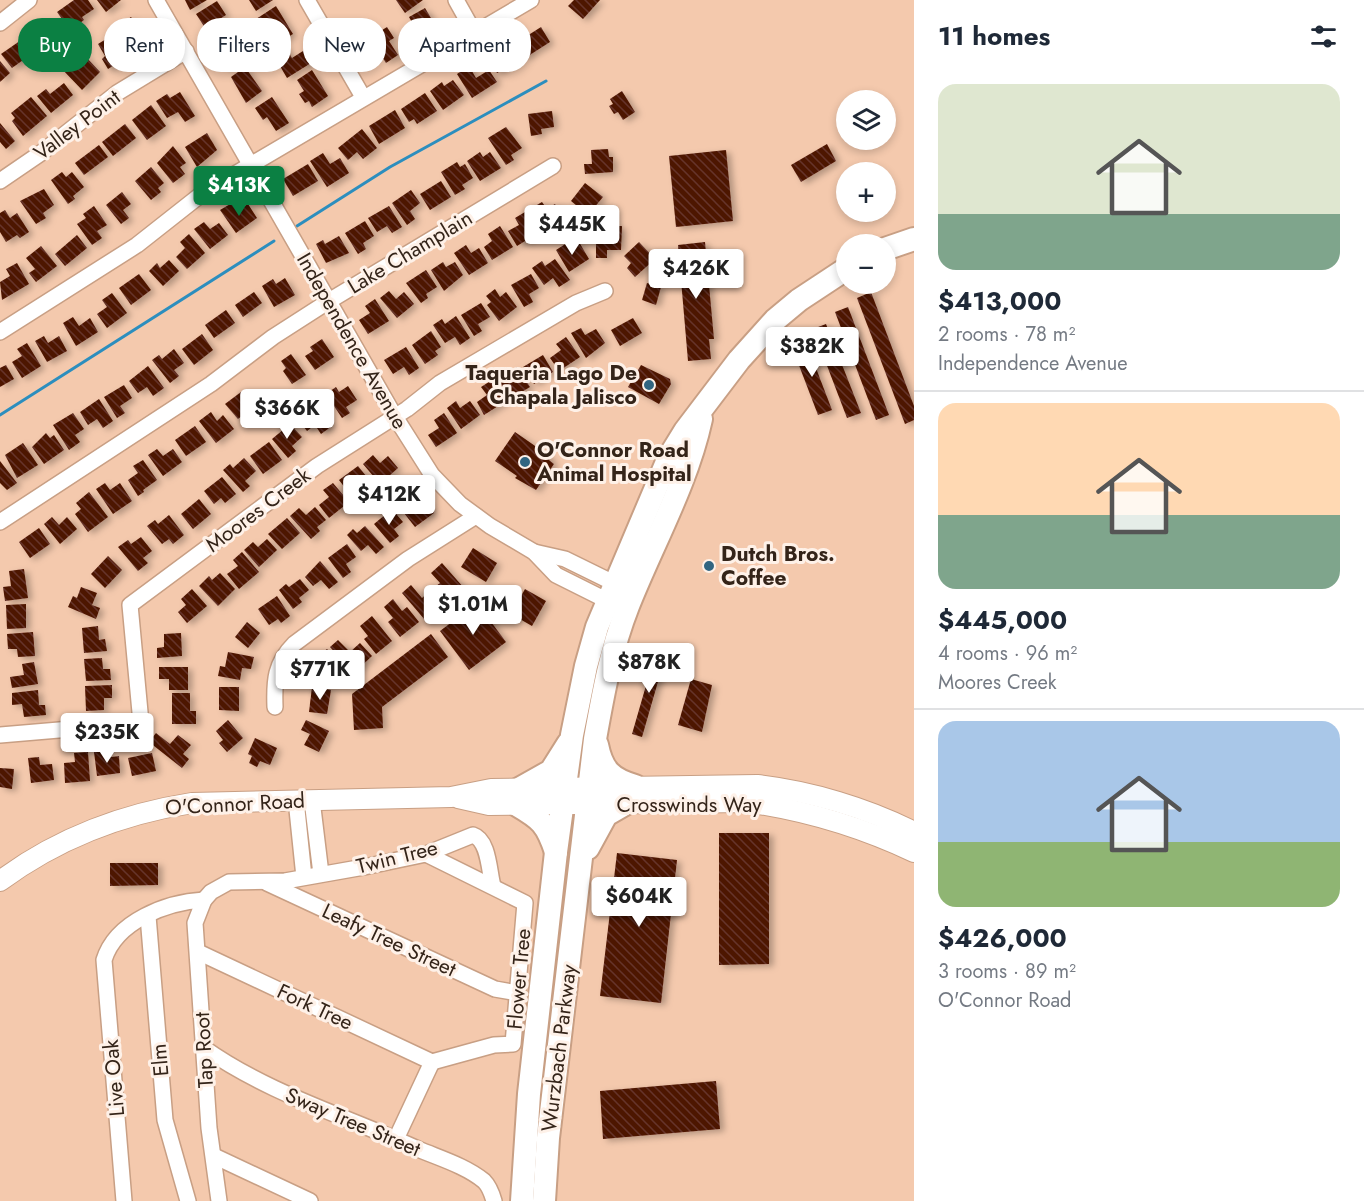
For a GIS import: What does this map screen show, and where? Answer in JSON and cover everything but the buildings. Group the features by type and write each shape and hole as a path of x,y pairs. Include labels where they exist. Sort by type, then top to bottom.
{"highway":[{"path":"896,245 914,239"},
{"path":"565,797 573,735 586,666 687,465 703,409 739,360 775,320 836,275"},
{"path":"589,796 595,739 620,596"},
{"path":"555,852 549,832 542,821 517,797 551,771 573,735"},
{"path":"582,860 606,815 630,795 620,781 606,772 595,739"},
{"name":"Wurzbach Parkway","path":"544,1201 548,1138 589,796"},
{"name":"Wurzbach Parkway","path":"522,1201 529,1094 555,852 565,797"}],"main road":[{"name":"Crosswinds Way","path":"589,796 630,795 769,805 843,823 914,832"},
{"name":"O'Connor Road","path":"0,881 55,845 119,819 151,810 192,803 451,797 489,805 517,797 589,796"},
{"name":"Crosswinds Way","path":"876,826 914,852"}],"street":[{"path":"0,23 29,0"},
{"name":"Independence Avenue","path":"156,0 394,415 438,482 476,516 534,552 564,559 620,596"},
{"path":"307,0 363,97"},
{"path":"456,0 466,18"},
{"path":"501,18 531,0"},
{"name":"Valley Point","path":"0,181 41,153 117,93 186,51"},
{"path":"0,332 128,251 186,205 407,72"},
{"name":"Lake Champlain","path":"0,522 211,384 273,337 553,166"},
{"name":"Moores Creek","path":"0,735 141,723 130,604 317,466 394,415 407,409 440,383 576,303 605,291"},
{"path":"275,707 276,669 283,655 294,644 408,559 476,516"},
{"path":"304,800 321,874"},
{"path":"304,800 304,877"},
{"name":"Twin Tree","path":"204,900 221,884 237,880 262,881 304,877 426,854 467,835 477,836 484,848 492,886"},
{"path":"426,854 492,886"},
{"name":"Leafy Tree Street","path":"262,881 495,989 518,993"},
{"name":"Flower Tree","path":"432,1062 494,1045 513,1044 524,902 492,886"},
{"path":"148,916 168,906 204,900"},
{"name":"Tap Root","path":"204,900 195,923 209,1128 219,1201"},
{"name":"Live Oak","path":"124,1201 106,955 123,932 148,916"},
{"name":"Elm","path":"148,916 165,1120 188,1201"},
{"name":"Fork Tree","path":"198,952 432,1062"},
{"name":"Sway Tree Street","path":"204,1048 240,1072 302,1102 396,1139 480,1179 485,1182 494,1201"},
{"path":"396,1139 432,1062"},
{"path":"214,1156 310,1201"}],"waterway":[{"path":"297,226 390,167 546,81"},
{"path":"0,415 274,241"}],"place":[{"name":"Taqueria Lago De Chapala Jalisco","path":"649,385"},
{"name":"O'Connor Road Animal Hospital","path":"525,462"},
{"name":"Dutch Bros. Coffee","path":"709,566"}]}
